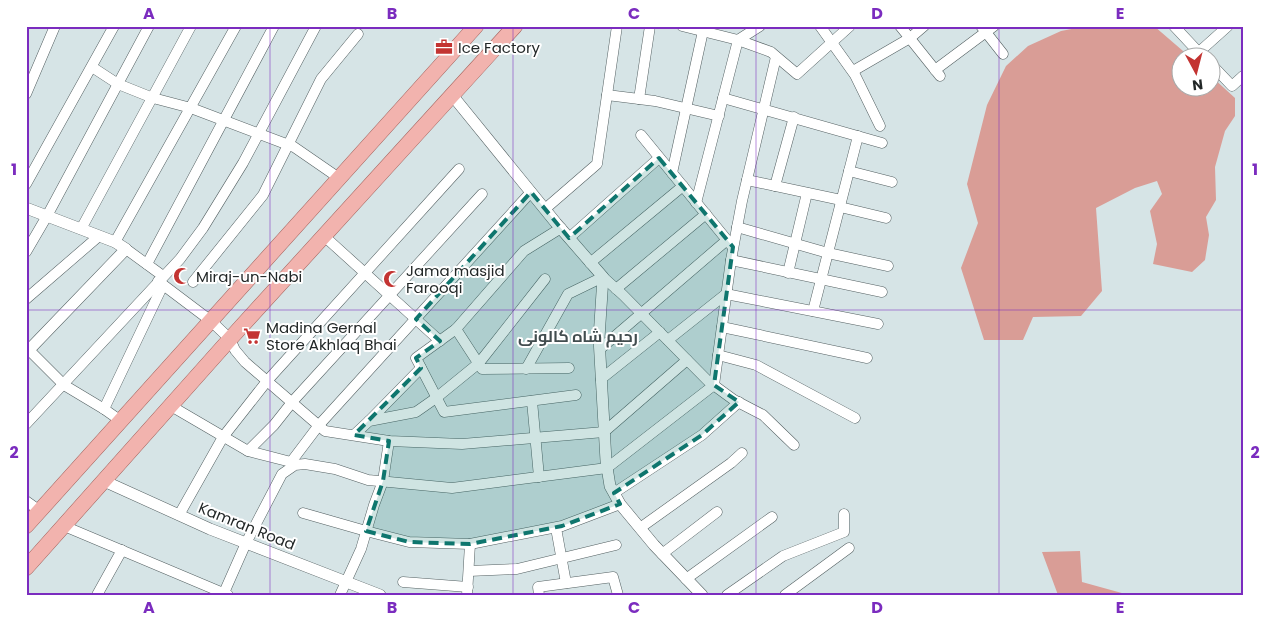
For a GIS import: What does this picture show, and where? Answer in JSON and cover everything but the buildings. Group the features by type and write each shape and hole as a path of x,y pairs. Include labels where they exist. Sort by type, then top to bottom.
{"main road":[{"path":"26,568 230,339 515,26"},
{"path":"26,526 472,32 488,54"}],"street":[{"path":"26,94 55,26"},
{"path":"26,184 114,26"},
{"path":"26,252 149,26"},
{"path":"81,229 191,26"},
{"path":"115,242 236,26"},
{"path":"147,264 274,26"},
{"path":"26,424 161,281 203,228 259,133 316,26"},
{"path":"545,209 597,164 617,26"},
{"path":"639,99 650,26"},
{"path":"682,26 738,40 770,52 797,74 850,26"},
{"path":"696,202 738,40 760,26"},
{"path":"820,26 853,71 880,126"},
{"path":"900,26 937,73 987,28 1003,54"},
{"path":"853,71 910,38 924,26"},
{"path":"1174,26 1195,48"},
{"path":"1208,48 1228,26"},
{"path":"672,173 703,32"},
{"path":"193,282 263,195 321,79 358,34"},
{"path":"171,406 248,451 291,465 305,464 335,469 368,480 452,488 607,468 714,385 730,260 730,244 737,228 776,57"},
{"path":"92,66 118,84 153,98 191,108 294,147 339,178"},
{"path":"1222,76 1232,86 1243,76"},
{"path":"452,95 603,277 686,360 714,385 763,415 794,445"},
{"path":"607,95 639,99 718,116"},
{"path":"723,98 764,108 882,143"},
{"path":"775,186 794,117"},
{"path":"641,135 730,244"},
{"path":"813,311 858,136"},
{"path":"569,238 659,158"},
{"path":"179,515 223,437 267,381 459,169"},
{"path":"849,171 892,182"},
{"path":"747,180 807,192 886,218"},
{"path":"590,263 683,186"},
{"path":"64,526 225,594 246,543 282,474 291,465 319,425 532,192"},
{"path":"788,273 807,192"},
{"path":"248,451 274,425 293,401 482,194"},
{"path":"26,208 115,242 147,264 161,281 211,321 230,339 235,350 245,362 293,401 325,431 389,441 462,444 604,432 686,360"},
{"path":"616,289 706,214"},
{"path":"561,228 524,251 456,329 416,358 444,412 576,395"},
{"path":"737,228 828,253 888,266"},
{"path":"26,300 99,236"},
{"path":"324,236 440,341"},
{"path":"600,349 641,313 730,244"},
{"path":"121,422 104,409 64,385 27,350 126,249"},
{"path":"730,260 882,292"},
{"path":"603,277 600,349 601,379 610,486 620,504 640,528 662,554 702,595"},
{"path":"526,368 568,294 603,277"},
{"path":"369,421 416,412 436,398 479,363 545,280"},
{"path":"104,409 161,281"},
{"path":"668,340 726,294 878,324"},
{"path":"722,327 867,358"},
{"path":"456,329 482,369 569,368"},
{"path":"601,379 660,332"},
{"path":"718,356 756,365 854,418"},
{"path":"354,435 421,368"},
{"path":"532,401 539,477"},
{"path":"614,493 702,435 739,402"},
{"path":"340,595 361,549 383,481 389,441"},
{"path":"640,528 742,453"},
{"name":"Kamran Road","path":"104,481 246,543 380,595"},
{"path":"26,501 40,511"},
{"path":"304,513 409,542 470,544 556,528 620,504"},
{"path":"662,554 717,512"},
{"path":"727,595 783,556 844,532 844,514"},
{"path":"686,579 772,517"},
{"path":"556,528 566,584"},
{"path":"402,582 468,591 470,544"},
{"path":"469,571 517,569 616,545"},
{"path":"785,595 849,548"},
{"path":"97,595 122,550"},
{"path":"539,595 538,587 613,577 618,595"}],"highlighted area":[{"path":"659,158 733,247 714,385 739,402 702,435 614,493 620,504 562,526 470,544 409,542 366,531 383,481 389,441 354,435 421,368 416,358 440,341 416,319 531,192 569,238"}],"shaded area":[{"path":"1087,26 1154,26 1180,48 1172,48 1172,98 1222,98 1222,86 1235,98 1235,116 1225,131 1215,167 1216,200 1206,217 1209,235 1205,260 1192,272 1153,264 1157,244 1150,211 1162,194 1157,181 1135,188 1096,208 1102,291 1081,316 1033,317 1023,340 984,340 961,268 978,223 967,184 987,105 1006,66 1028,46 1061,31"},
{"path":"1080,551 1082,582 1129,595 1058,595 1042,552"}],"place":[{"name":"Ice Factory","path":"444,47"},
{"name":"Miraj-un-Nabi","path":"182,276"},
{"name":"Jama masjid Farooqi","path":"392,279"},
{"name":"Madina Gernal Store Akhlaq Bhai","path":"252,336"}],"district":[{"name":"رحیم شاہ کالونی","path":"578,336"}]}
